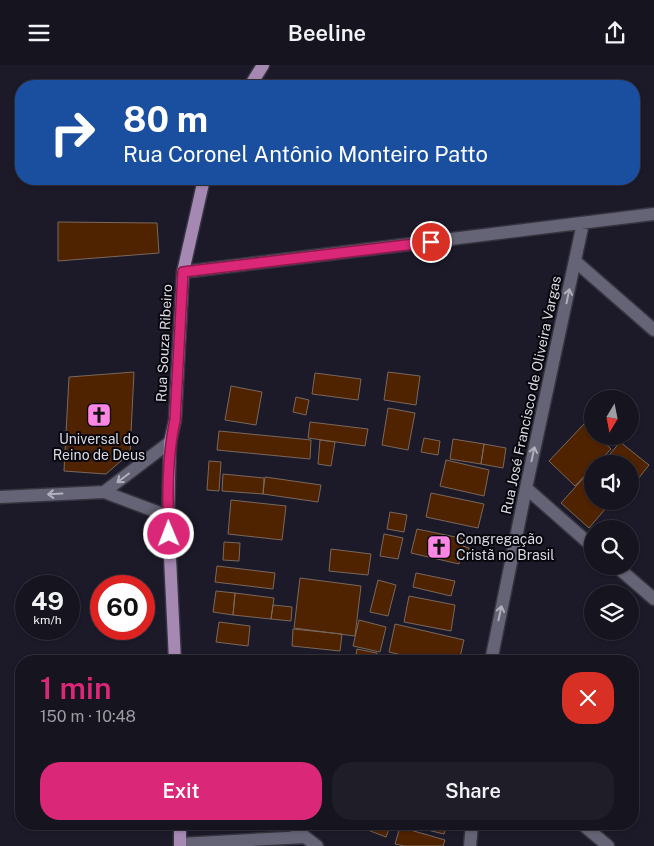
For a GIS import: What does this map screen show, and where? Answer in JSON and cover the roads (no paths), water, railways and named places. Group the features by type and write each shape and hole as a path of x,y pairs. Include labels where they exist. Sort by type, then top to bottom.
{"main road":[{"path":"254,80 263,65"},
{"name":"Rua Souza Ribeiro","path":"175,655 168,516 170,442 175,420 183,272 203,185"},
{"path":"180,830 180,845"}],"street":[{"path":"183,272 654,214"},
{"name":"Rua José Francisco de Oliveira Vargas","path":"491,655 583,223"},
{"path":"575,261 654,330"},
{"path":"104,492 170,442"},
{"path":"526,488 584,539"},
{"path":"0,497 104,492 168,516"},
{"path":"626,575 654,599"},
{"path":"298,830 317,846"},
{"path":"470,846 471,830"},
{"path":"589,830 608,846"},
{"path":"180,845 305,837"}],"place":[{"name":"Universal do Reino de Deus","path":"99,415"},
{"name":"Congregação Cristã no Brasil","path":"439,547"}]}
